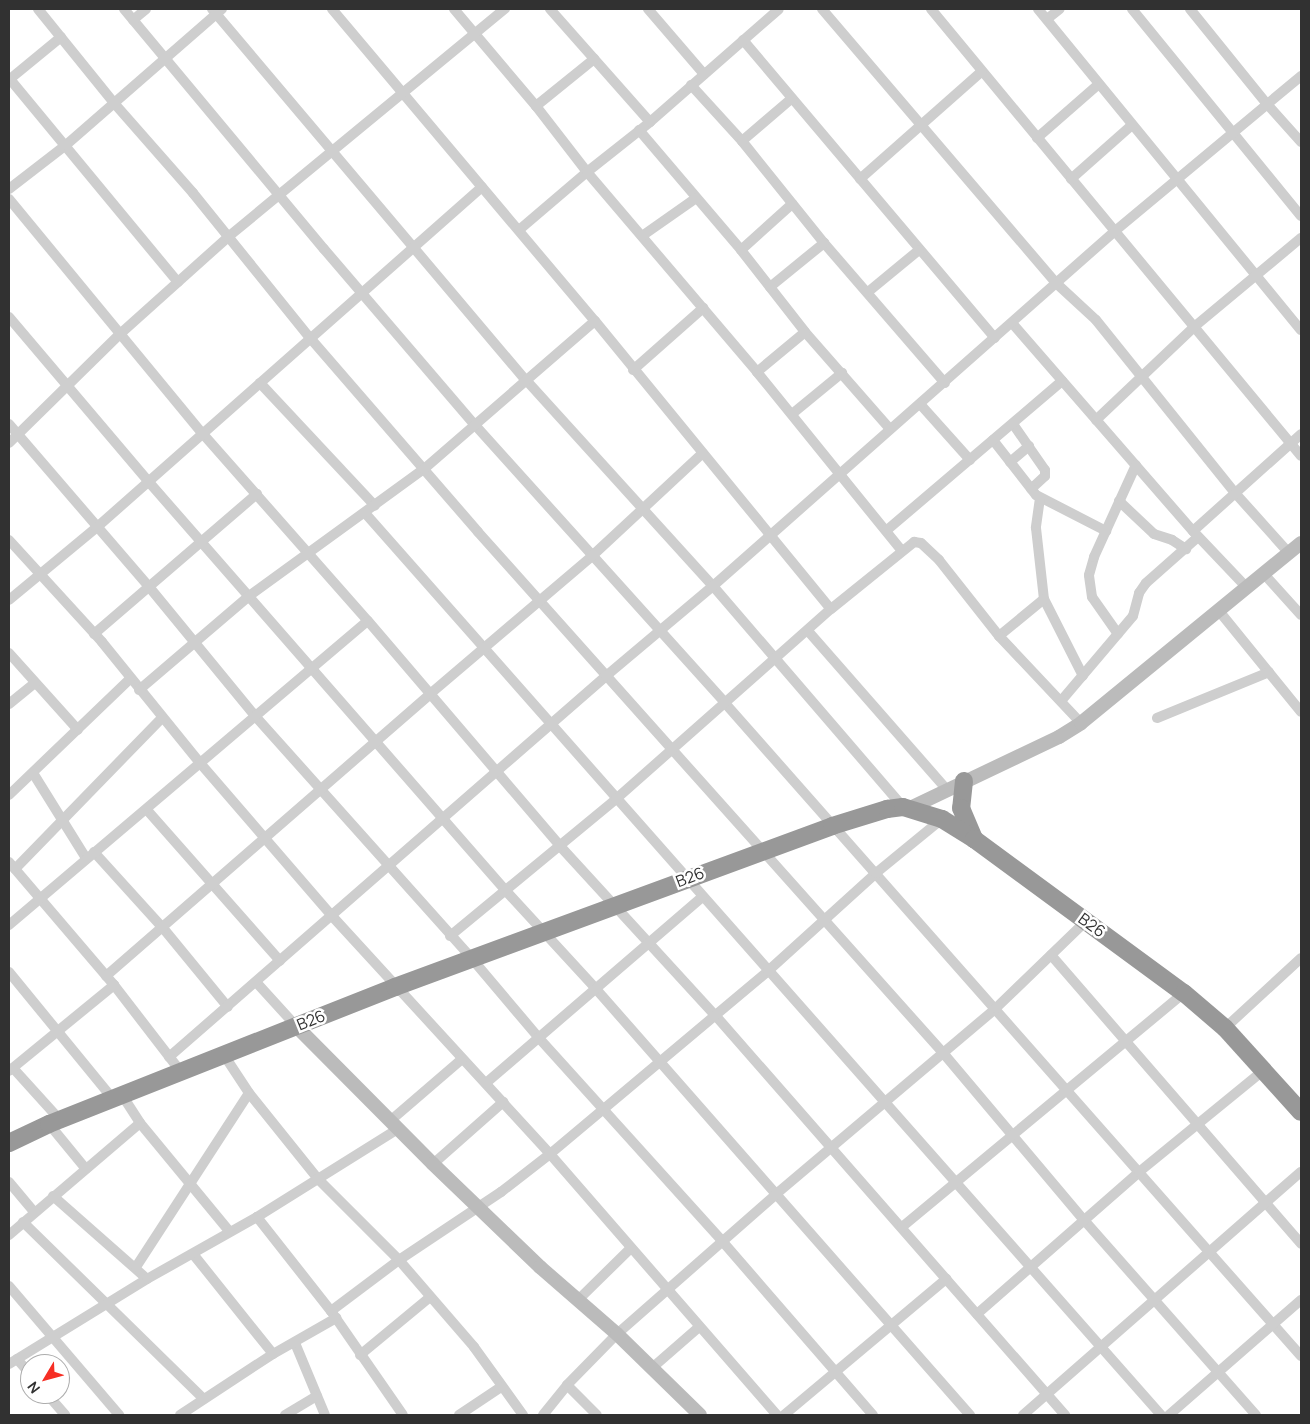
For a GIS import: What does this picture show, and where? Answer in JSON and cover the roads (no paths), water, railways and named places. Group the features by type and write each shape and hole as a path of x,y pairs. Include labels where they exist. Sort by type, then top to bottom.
{"highway":[{"path":"964,781 961,808 974,839"},
{"name":"B26","path":"9,1142 54,1122 395,987 472,960 761,851 887,808 906,807 942,819 974,839 1184,993 1225,1028 1301,1112"}],"street":[{"path":"38,9 114,103 170,166 311,339 538,601 944,1054 1084,1220 1156,1299 1256,1415"},
{"path":"124,9 474,425 661,631 832,826 996,1008 1301,1356"},
{"path":"133,20 146,9"},
{"path":"332,9 402,95 595,321 633,370 832,609"},
{"path":"454,9 536,106 587,172 792,414 838,474 887,530 901,550"},
{"path":"9,443 120,334 228,237 505,9"},
{"path":"550,9 650,122"},
{"path":"648,9 704,74"},
{"path":"519,230 650,122 779,9"},
{"path":"822,9 1056,283 1096,320 1236,494 1289,553"},
{"path":"931,9 981,72 1301,456"},
{"path":"1038,9 1132,125 1178,177 1301,330"},
{"path":"1047,19 1060,9"},
{"path":"1132,9 1301,216"},
{"path":"1190,9 1267,104 1301,142"},
{"path":"9,189 66,145 166,60 217,11 331,151 526,380 713,586 906,807 947,790 1059,737 1081,723 1301,542"},
{"path":"61,36 9,78 178,282"},
{"path":"743,40 995,338"},
{"path":"536,106 594,59"},
{"path":"860,179 981,72"},
{"path":"169,1057 256,983 443,817 713,586 1115,231 1301,76"},
{"path":"1037,138 1099,84"},
{"path":"691,85 742,141 824,243 945,383"},
{"path":"742,141 791,98"},
{"path":"1071,179 1132,125"},
{"path":"639,130 741,250 805,332 890,429"},
{"path":"9,600 39,573 96,528 482,187"},
{"path":"642,236 696,198"},
{"path":"9,199 203,434 368,621 559,845 715,1015 1065,1415"},
{"path":"741,250 792,204"},
{"path":"1096,420 1194,327 1301,238"},
{"path":"770,287 824,243"},
{"path":"868,292 919,250"},
{"path":"633,370 703,308"},
{"path":"9,317 148,481 506,891 596,989 970,1415"},
{"path":"139,690 248,596 376,506 424,469 595,321"},
{"path":"1012,323 1196,534 1246,588"},
{"path":"757,372 805,332"},
{"path":"792,414 842,373"},
{"path":"887,530 1062,381"},
{"path":"260,383 376,506"},
{"path":"920,404 970,460"},
{"path":"9,424 96,528 150,588 256,717 538,1037 724,1242 873,1415"},
{"path":"1013,424 1046,473 1031,489"},
{"path":"1061,701 1133,616 1140,593 1146,583 1186,549 1196,534 1236,494 1301,434"},
{"path":"993,440 1040,498 1106,531"},
{"path":"1010,462 1029,446"},
{"path":"106,976 430,694 592,556 703,453"},
{"path":"1118,634 1092,597 1089,575 1094,558 1136,465"},
{"path":"94,634 150,588 257,494"},
{"path":"1040,498 1036,528 1044,599 1083,676"},
{"path":"1119,501 1154,534 1172,540 1186,549"},
{"path":"365,513 702,897 956,1181 1100,1349 1161,1415"},
{"path":"9,540 94,634 162,718 332,916 550,1154 777,1415"},
{"path":"450,936 616,799 775,658 901,550 914,542 921,543 938,560 999,636 1081,723"},
{"path":"1264,574 1301,615"},
{"path":"999,636 1044,599"},
{"path":"1219,610 1301,712"},
{"path":"9,926 90,855 147,810 200,762 256,717 368,621"},
{"path":"808,631 947,790"},
{"path":"9,653 78,730"},
{"path":"1157,718 1269,672"},
{"path":"9,795 130,679"},
{"path":"9,704 35,683"},
{"path":"162,718 62,820 12,865 39,900 114,985 181,1072"},
{"path":"33,773 62,820 90,855 163,928 228,1007"},
{"path":"147,810 214,883 280,961"},
{"path":"180,1415 273,1354 295,1343 334,1315 399,1260 478,1207 550,1154 768,971 876,873 942,819"},
{"path":"486,1083 702,897"},
{"path":"543,1415 567,1385 617,1334 724,1242 775,1195 944,1054 996,1008 1086,921"},
{"path":"1051,955 1301,1244"},
{"path":"1225,1028 1301,958"},
{"path":"9,972 58,1032 118,1097 230,1232"},
{"path":"256,983 433,1164 617,1334 700,1415"},
{"path":"86,1169 54,1122 11,1070 114,985"},
{"path":"902,1227 1184,993"},
{"path":"224,1055 250,1093 318,1180 399,1260 474,1347 524,1415"},
{"path":"13,1362 148,1279 318,1180 394,1125 462,1058"},
{"path":"977,1314 1028,1267 1139,1172 1264,1070"},
{"path":"136,1268 250,1093"},
{"path":"433,1164 503,1102"},
{"path":"9,1235 140,1123"},
{"path":"1022,1415 1301,1172"},
{"path":"9,1182 34,1212"},
{"path":"53,1196 148,1279"},
{"path":"257,1217 334,1315 403,1415"},
{"path":"23,1222 109,1304 204,1399"},
{"path":"578,1300 631,1248"},
{"path":"193,1254 273,1354"},
{"path":"784,1415 946,1279"},
{"path":"9,1286 118,1415"},
{"path":"360,1355 430,1297"},
{"path":"1169,1415 1301,1300"},
{"path":"652,1368 699,1326"},
{"path":"295,1343 325,1415"},
{"path":"567,1385 597,1415"},
{"path":"459,1415 501,1386"},
{"path":"285,1415 317,1396"},
{"path":"56,1404 65,1415"}]}
